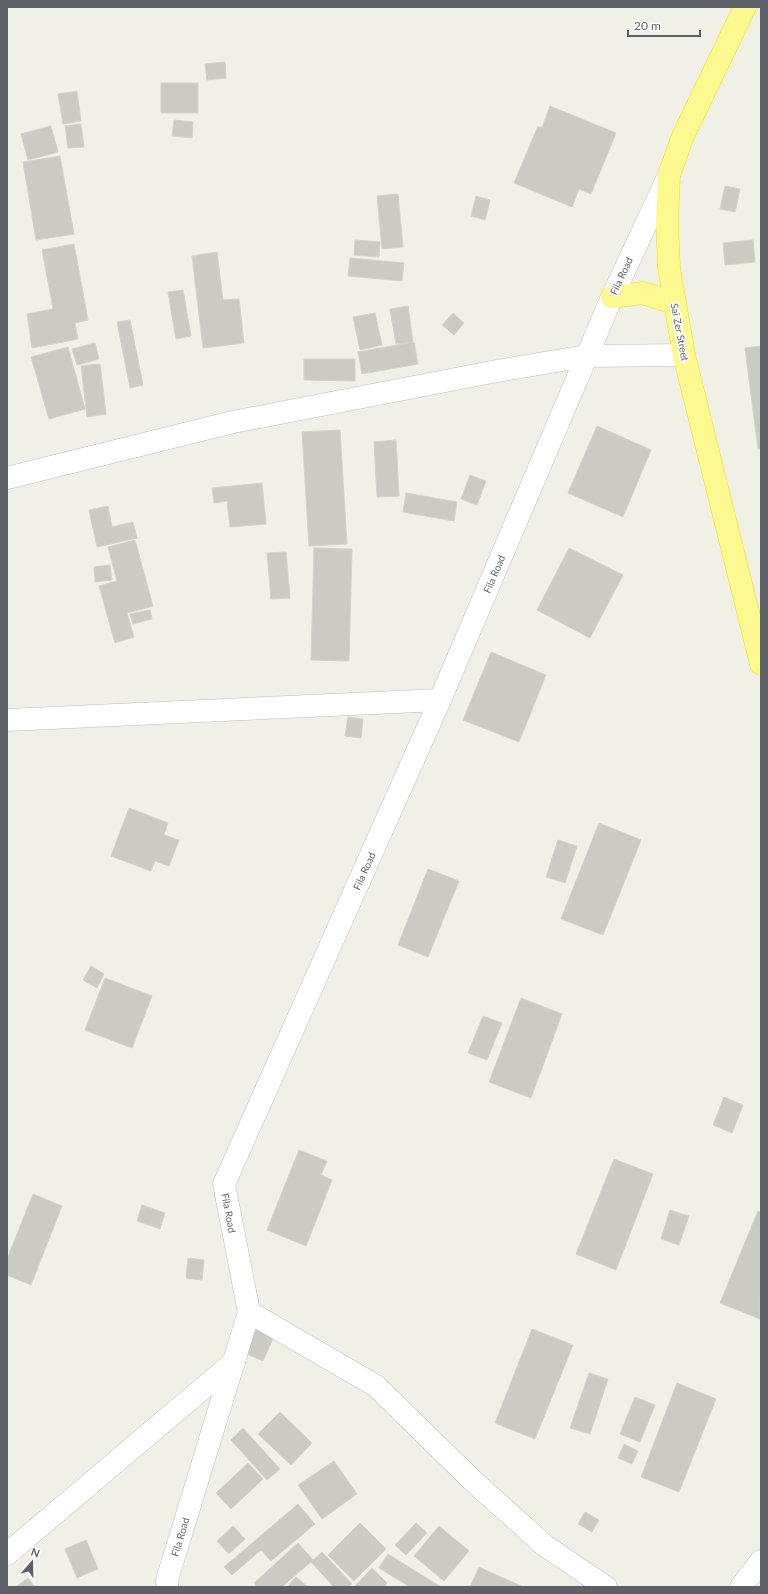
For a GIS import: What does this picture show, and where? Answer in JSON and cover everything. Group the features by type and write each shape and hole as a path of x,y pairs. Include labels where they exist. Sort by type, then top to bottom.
{"highway":[{"name":"Sai Zer Street","path":"744,7 683,136 670,175 667,221 669,268 684,355 761,664"},
{"path":"612,297 643,293 674,302"}],"street":[{"name":"Fila Road","path":"167,1587 167,1580 249,1312 224,1184 440,700 612,297 670,175"},
{"path":"7,478 233,422 497,370 586,356 684,355"},
{"path":"7,720 440,700"},
{"path":"249,1312 376,1386 472,1480 544,1545 606,1587"},
{"path":"7,1554 234,1362"},
{"path":"741,1587 761,1561"}],"building":[{"path":"225,62 226,78 207,80 205,64"},
{"path":"161,83 198,83 198,113 161,113"},
{"path":"77,91 81,121 63,124 58,94"},
{"path":"550,106 616,133 591,194 579,189 572,207 514,183 538,126 542,128"},
{"path":"174,120 193,122 192,138 172,136"},
{"path":"81,124 84,147 68,148 65,126"},
{"path":"51,126 58,152 28,160 21,134"},
{"path":"60,156 74,234 36,240 23,162"},
{"path":"725,186 740,189 735,212 720,209"},
{"path":"398,194 403,247 382,249 377,196"},
{"path":"476,196 490,200 485,220 471,216"},
{"path":"355,240 380,242 379,257 354,255"},
{"path":"753,240 755,262 725,265 723,243"},
{"path":"74,244 88,320 75,323 78,339 32,348 27,314 53,309 42,250"},
{"path":"217,252 223,300 239,299 244,343 203,348 192,256"},
{"path":"350,258 404,263 402,281 348,276"},
{"path":"183,290 191,336 176,339 168,292"},
{"path":"408,306 413,342 396,344 390,309"},
{"path":"375,313 382,345 360,350 353,317"},
{"path":"453,313 464,323 454,335 442,325"},
{"path":"130,320 143,385 130,388 117,322"},
{"path":"414,342 418,364 362,374 358,352"},
{"path":"95,343 99,359 77,365 72,349"},
{"path":"761,346 761,449 758,449 745,348"},
{"path":"68,347 85,409 49,419 31,357"},
{"path":"304,359 355,359 355,381 304,380"},
{"path":"100,364 106,414 87,417 81,366"},
{"path":"597,426 651,450 623,517 568,493"},
{"path":"340,430 347,544 309,546 302,432"},
{"path":"396,440 399,496 377,497 374,442"},
{"path":"470,475 486,481 477,505 461,499"},
{"path":"262,483 266,524 230,527 227,501 214,503 212,488"},
{"path":"406,493 457,502 454,521 403,512"},
{"path":"108,506 112,527 133,522 137,538 97,547 89,510"},
{"path":"135,540 153,606 127,613 134,637 115,643 99,586 117,581 108,547"},
{"path":"314,548 352,549 349,661 311,660"},
{"path":"569,548 623,575 590,638 537,610"},
{"path":"286,552 290,598 271,599 267,553"},
{"path":"110,565 112,580 95,582 94,567"},
{"path":"150,610 152,619 133,624 130,614"},
{"path":"491,652 546,675 519,742 463,720"},
{"path":"348,717 363,719 361,738 345,736"},
{"path":"129,808 168,823 164,835 179,840 169,866 155,861 151,871 111,856"},
{"path":"599,823 641,840 603,935 561,919"},
{"path":"558,840 577,846 565,883 546,877"},
{"path":"428,869 459,881 428,957 398,945"},
{"path":"91,966 104,974 97,988 83,980"},
{"path":"105,978 152,996 132,1048 85,1030"},
{"path":"521,998 562,1014 531,1098 489,1082"},
{"path":"483,1016 502,1023 487,1060 468,1053"},
{"path":"724,1097 743,1105 732,1133 713,1125"},
{"path":"299,1150 327,1161 321,1175 332,1180 306,1246 267,1230"},
{"path":"614,1159 653,1174 616,1270 576,1254"},
{"path":"33,1194 62,1206 31,1285 7,1275 7,1259"},
{"path":"142,1205 165,1213 160,1229 137,1221"},
{"path":"670,1210 689,1216 679,1245 661,1239"},
{"path":"758,1211 761,1212 760,1319 720,1303"},
{"path":"188,1258 204,1260 202,1280 186,1278"},
{"path":"245,1319 276,1332 263,1361 233,1348"},
{"path":"532,1329 573,1345 535,1439 495,1423"},
{"path":"589,1373 608,1379 590,1434 570,1428"},
{"path":"677,1383 716,1399 679,1492 641,1477"},
{"path":"635,1397 655,1405 640,1442 620,1434"},
{"path":"280,1412 312,1443 291,1465 258,1434"},
{"path":"243,1428 280,1469 267,1480 231,1440"},
{"path":"624,1444 638,1451 632,1464 618,1458"},
{"path":"334,1461 357,1494 322,1519 298,1485"},
{"path":"248,1463 263,1479 231,1509 216,1493"},
{"path":"298,1504 315,1524 271,1561 261,1550 232,1575 224,1567"},
{"path":"585,1512 599,1520 592,1532 578,1524"},
{"path":"360,1523 386,1549 354,1581 328,1555"},
{"path":"416,1523 427,1533 406,1555 395,1545"},
{"path":"233,1526 245,1539 229,1554 217,1541"},
{"path":"439,1526 469,1551 444,1581 414,1556"},
{"path":"86,1540 98,1569 77,1578 65,1549"},
{"path":"298,1543 313,1560 282,1587 257,1587 254,1583"},
{"path":"322,1552 352,1584 348,1587 334,1587 311,1562"},
{"path":"388,1554 441,1587 410,1587 379,1568"},
{"path":"479,1567 521,1586 470,1587"},
{"path":"372,1568 387,1583 384,1587 354,1587"},
{"path":"296,1577 308,1587 287,1587"},
{"path":"28,1578 35,1587 16,1587"}]}
